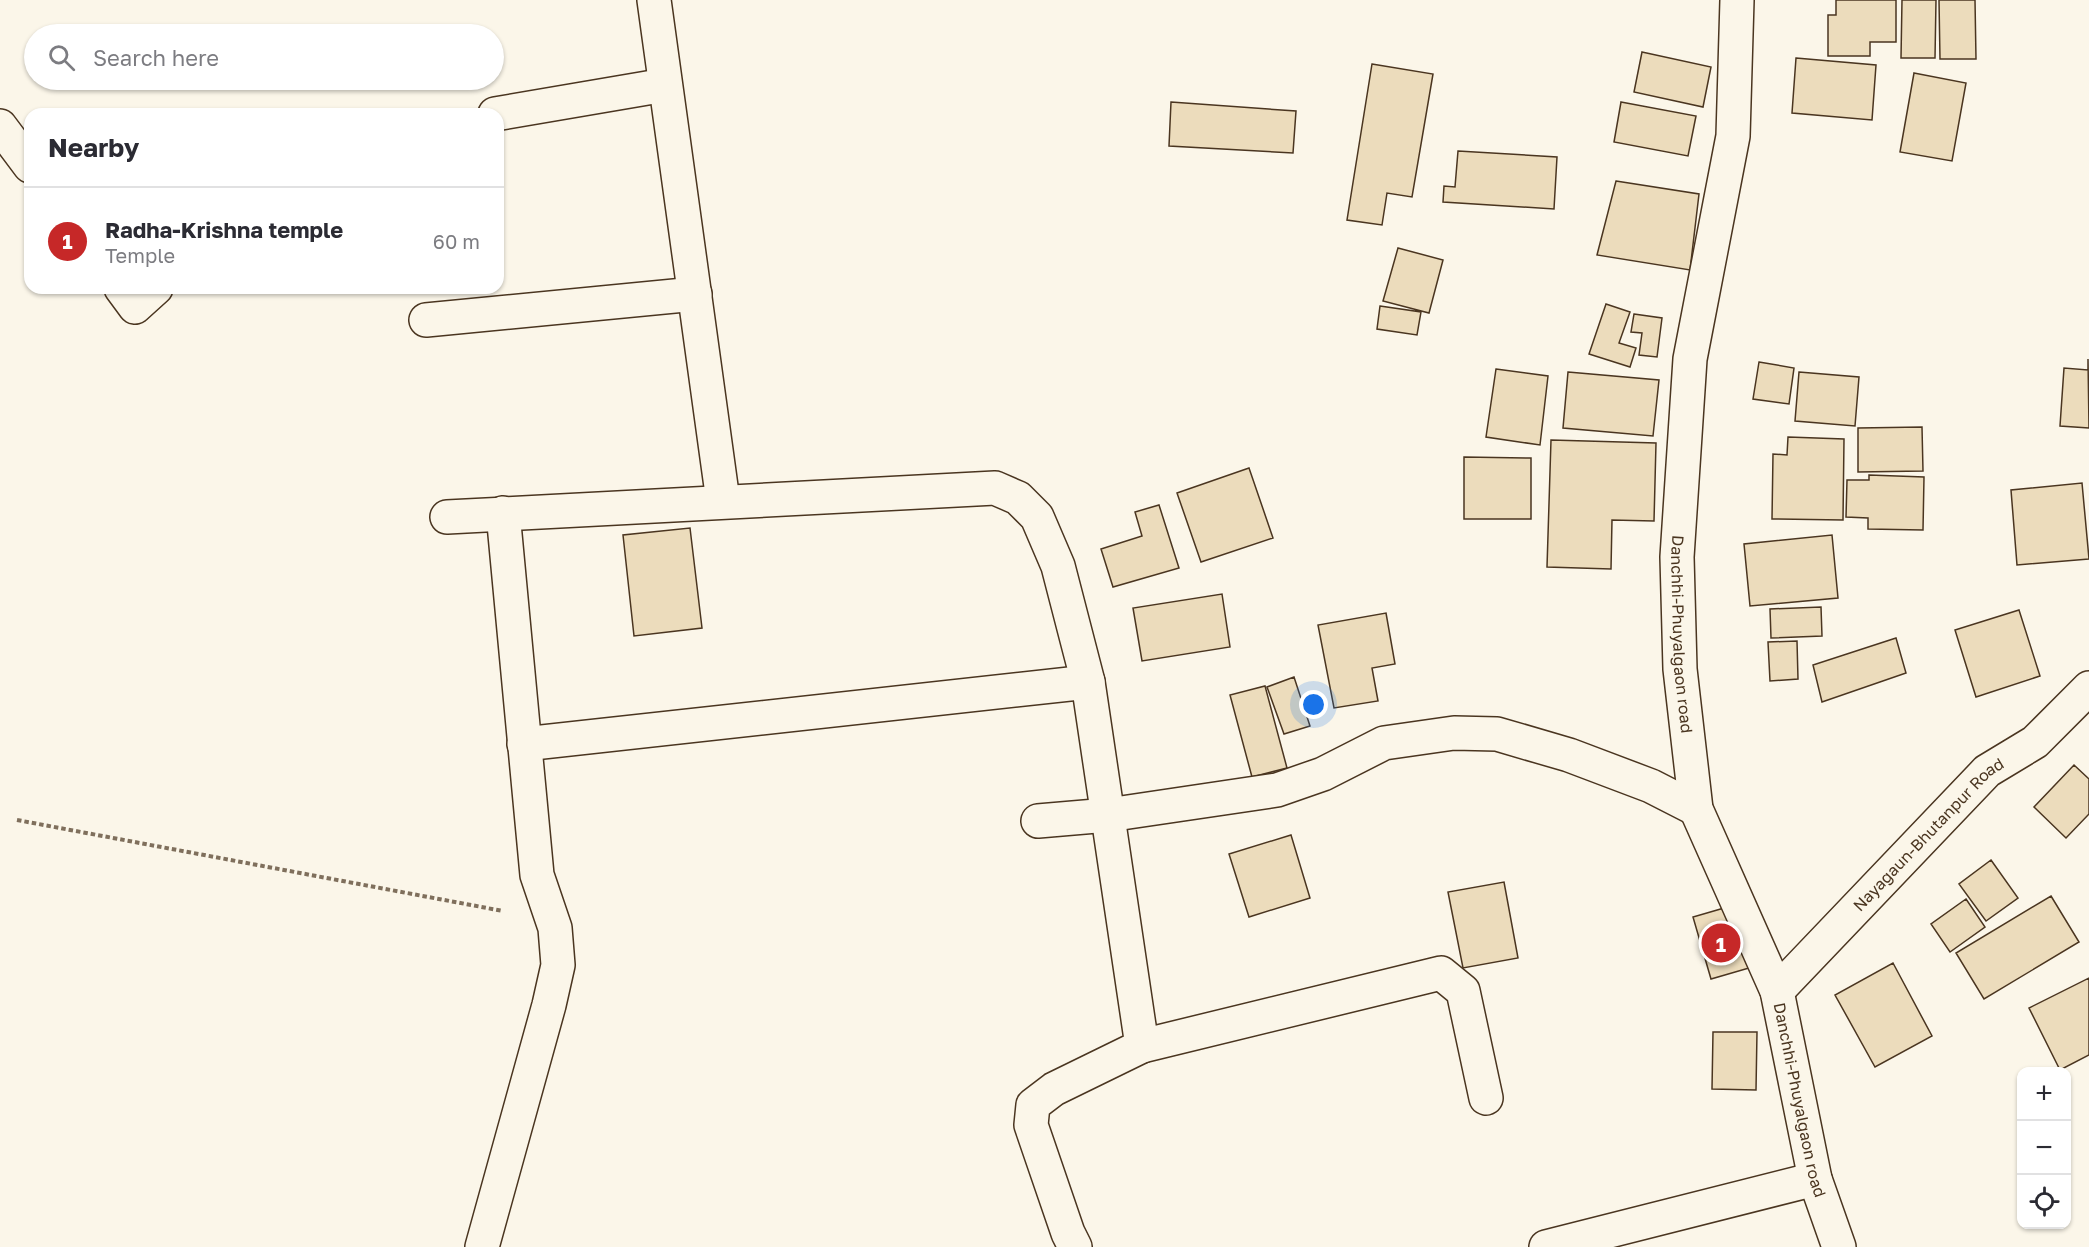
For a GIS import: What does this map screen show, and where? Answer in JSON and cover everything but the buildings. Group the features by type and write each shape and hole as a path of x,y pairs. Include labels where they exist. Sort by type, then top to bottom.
{"street":[{"path":"654,0 723,501"},
{"name":"Danchhi-Phuyalgaon road","path":"1737,0 1733,136 1690,359 1677,557 1680,669 1696,809 1777,991 1815,1179 1839,1247"},
{"path":"504,112 666,85"},
{"path":"0,126 24,158"},
{"path":"125,294 135,307 149,294"},
{"path":"426,320 695,294"},
{"path":"447,517 994,488 1018,498 1037,517 1058,566 1088,682 1143,1046"},
{"path":"482,1247 558,965 552,920 537,875 503,513"},
{"path":"524,744 1088,682"},
{"name":"Nayagaun-Bhutanpur Road","path":"1777,991 1987,771 2035,742 2089,688"},
{"path":"1038,821 1108,815 1277,790 1323,774 1384,743 1454,733 1497,734 1569,755 1651,786 1696,809"},
{"path":"1075,1247 1068,1233 1031,1125 1033,1105 1054,1089 1143,1046 1440,972 1463,991 1486,1098"},
{"path":"1546,1247 1815,1179"}],"path":[{"path":"17,820 552,920"}],"place":[{"name":"Radha-Krishna temple","path":"1721,943"}]}
